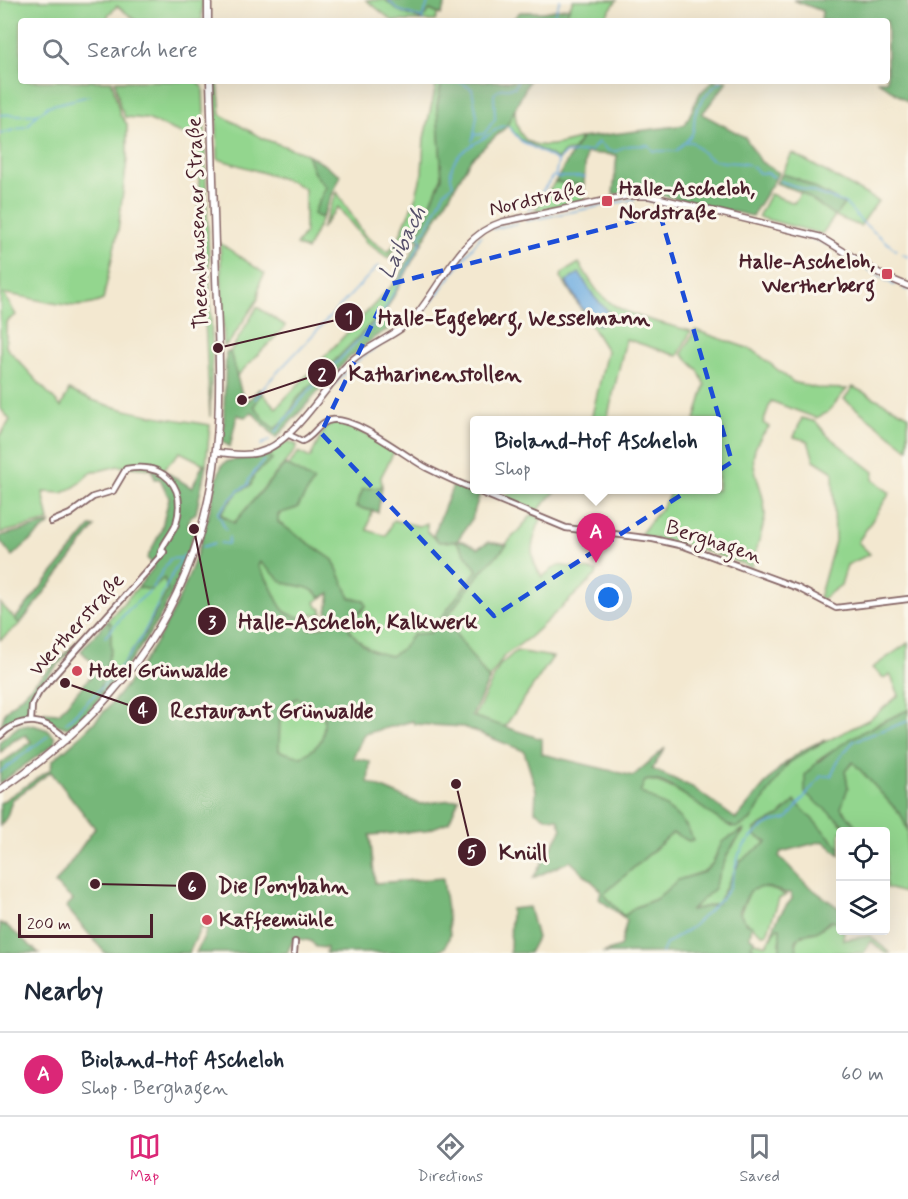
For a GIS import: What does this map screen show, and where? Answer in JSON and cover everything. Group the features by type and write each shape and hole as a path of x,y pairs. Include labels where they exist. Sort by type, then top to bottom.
{"main road":[{"path":"208,0 208,18"},
{"name":"Theenhausener Straße","path":"0,790 67,740 128,676 164,621 188,566 203,520 216,452 219,348 210,84"}],"street":[{"name":"Nordstraße","path":"216,452 258,453 287,434 351,361 415,315 473,238 489,226 502,222 627,196 650,196 813,235 835,244 892,280 908,286"},
{"name":"Berghagen","path":"287,434 302,441 312,436 326,421 344,422 372,434 426,467 470,487"},
{"name":"Wertherstraße","path":"51,522 70,514 93,497 113,491 126,469 161,471 169,477 174,490 177,515 175,527 160,557"},
{"name":"Berghagen","path":"487,494 566,528 653,539 684,546 798,588 836,608 908,599"},
{"name":"Wertherstraße","path":"31,721 32,705 39,692 164,552"},
{"path":"0,736 14,725 31,721 51,727 67,740"},
{"path":"294,953 295,942"}],"highlighted area":[{"path":"660,214 732,462 494,616 321,433 391,284"}],"green space":[{"path":"0,0 202,0 202,18 133,18 117,6 108,18 18,18 18,84 113,84 120,115 127,124 127,160 118,231 103,300 79,306 4,294 16,315 6,322 6,347 61,407 69,390 120,409 210,425 206,465 180,452 163,470 118,466 90,473 76,486 63,493 43,492 49,521 0,533 0,436 10,420 0,408"},
{"path":"366,0 386,0 390,4 430,10 438,14 436,18 389,18"},
{"path":"386,0 447,0 441,15 430,10 423,18 416,18 397,10"},
{"path":"573,0 617,0 604,18 566,16"},
{"path":"793,0 908,0 908,102 882,84 890,84 890,18 821,18 822,11"},
{"path":"570,7 564,18 514,18 520,12 544,12"},
{"path":"116,84 200,84 203,87 205,143 147,119 125,117 120,107"},
{"path":"215,84 218,84 221,115 264,139 307,154 314,173 326,187 313,214 322,218 307,250 296,245 305,233 305,189 290,181 218,159"},
{"path":"436,84 441,84 437,106 442,177 416,238 409,231 388,258 366,242 338,207 321,229 337,192 365,236 388,252 398,240 416,196 422,173 424,138"},
{"path":"441,84 528,84 506,127 471,159 422,243 416,238 442,177 437,106"},
{"path":"710,84 726,84 702,114 745,137 761,162 779,173 752,216 651,193 613,194 617,155 586,153 584,185 555,182 581,138 685,125 700,93"},
{"path":"515,105 516,121 526,140 534,144 555,145 581,138 573,151 564,152 558,159 521,140 507,125"},
{"path":"199,148 205,151 212,349 210,417 199,204"},
{"path":"792,153 878,201 860,226 835,216 844,204 798,179 782,174"},
{"path":"307,154 341,175 322,218 313,214 326,187 314,173"},
{"path":"782,174 798,179 844,204 835,216 801,192 776,183"},
{"path":"555,182 584,185 584,200 534,211"},
{"path":"801,192 835,216 822,234 758,217 770,194 794,203"},
{"path":"418,241 422,243 383,316 375,320 297,399 287,418 275,429 267,423 253,406 262,393 276,408 399,278"},
{"path":"220,243 265,274 260,282 258,299 229,343 224,346"},
{"path":"579,263 600,294 609,302 642,318 691,331 678,356 626,339 608,416 592,416 607,351 561,277 562,273"},
{"path":"257,307 286,326 237,376 230,352"},
{"path":"383,316 406,318 375,337 348,359 276,438 252,412 245,417 237,415 230,447 223,442 226,352 230,352 243,398 249,400 259,389 262,393 254,406 267,423 275,429 287,418 297,399 375,320"},
{"path":"695,330 753,350 793,382 816,388 847,389 827,413 816,418 771,401 763,423 769,427 760,439 753,460 764,500 765,513 752,567 685,544 639,536 670,494 722,494 722,416 696,416 705,385 698,370 682,354"},
{"path":"853,387 908,415 908,449 844,399"},
{"path":"802,418 816,422 828,436 874,472 873,480 890,493 858,542 870,554 847,565 841,585 822,599 819,598 835,541 833,472 814,460 808,441 794,437"},
{"path":"334,422 371,436 395,450 381,477 382,487 363,489 356,507 372,511 367,530 386,536 393,520 419,526 427,523 427,531 439,542 456,541 478,569 430,633 413,635 403,648 391,656 367,648 349,629 351,622 366,606 350,598 333,560 278,522 277,518 282,512 297,508 313,481 288,466 299,452 310,458 325,428"},
{"path":"288,441 297,445 295,451 234,523 220,513 239,491 251,485 253,475 272,459 268,455"},
{"path":"268,455 272,459 254,475 251,485 239,491 220,514 234,523 285,464 314,481 297,508 278,514 278,522 333,560 350,598 364,600 366,606 351,622 349,629 367,647 391,656 403,648 413,634 430,633 477,570 456,541 439,542 433,536 454,483 470,489 470,494 480,494 472,519 457,541 463,541 478,548 488,542 507,545 481,572 445,619 489,680 472,716 542,739 542,754 633,776 665,748 652,769 692,787 736,819 786,763 798,753 825,740 787,764 750,821 736,828 726,824 666,784 655,780 645,781 640,792 679,817 693,840 689,841 673,833 604,894 622,915 626,915 634,908 656,899 678,880 704,872 713,863 722,842 744,829 728,853 713,890 691,910 717,904 740,861 767,842 755,836 755,829 779,816 795,801 836,844 836,852 823,841 781,852 779,856 807,885 836,906 836,922 832,920 816,932 802,934 796,941 797,953 780,953 780,928 777,928 771,939 778,918 792,899 791,893 762,887 750,891 739,912 746,923 752,925 750,937 755,940 751,946 761,953 602,953 620,947 627,920 599,899 601,890 570,861 533,878 562,829 558,819 547,818 535,811 536,790 524,751 464,727 414,724 413,721 364,734 353,758 370,761 368,782 420,804 459,799 449,822 425,831 370,835 375,883 443,878 450,935 445,948 431,953 326,953 327,948 316,947 311,941 294,938 287,953 196,953 207,930 201,927 189,953 105,953 66,907 73,900 55,884 95,828 51,772 12,800 7,817 0,826 0,803 51,769 52,761 97,720 152,649 181,595 195,559 222,465 228,461","holes":["260,562 284,583 304,587 321,598 330,593 325,626 309,629 307,619 283,610 258,566","297,698 324,713 324,729 318,744 301,757 279,751 280,709"]},
{"path":"203,464 206,465 196,513 190,517 188,524 194,531 186,559 175,586 148,637 113,683 74,726 67,728 41,719 44,712 59,713 98,668 81,651 107,621 111,623 111,650 99,692 103,692 145,633 168,590 164,578 151,590 138,587 154,567 147,558 161,531 169,498 160,479 155,479 152,471 163,470 192,488"},
{"path":"382,487 378,512 356,507 363,489"},
{"path":"507,494 553,494 536,512 501,497"},
{"path":"533,514 541,519 533,542 532,555 542,577 558,565 597,571 596,575 530,637 504,656 489,680 445,619 481,572"},
{"path":"51,523 12,556 0,541 0,536"},
{"path":"91,526 95,527 20,624 15,619"},
{"path":"260,562 291,585 297,583 309,587 321,598 315,602 317,607 322,609 322,614 310,615 307,619 283,610 258,566"},
{"path":"164,577 168,590 145,633 103,692 98,691 111,650 111,624 107,621 138,587 151,590"},
{"path":"0,603 20,624 0,640"},
{"path":"101,618 34,691 26,716 0,729 5,712"},
{"path":"908,643 908,710 879,723 818,760 840,823 846,827 836,827 836,844 795,802 779,816 755,829 768,842 740,861 717,904 689,911 713,890 728,853 744,831 717,852 713,863 703,872 682,879 656,899 622,915 604,894 673,833 689,841 683,824 671,811 640,792 645,781 664,784 676,790 731,827 750,821 777,778 793,758 870,719 899,695 890,674 884,678 872,668"},
{"path":"516,651 553,657 504,728 474,717 500,665"},
{"path":"297,698 324,713 321,740 314,749 301,758 279,751 280,709"},
{"path":"908,710 908,831 901,815 853,762 845,771 848,787 841,808 857,827 847,827 805,793 805,775 815,764 840,745"},
{"path":"33,725 48,730 55,738 54,744 0,783 0,764 31,742 26,735 13,741 0,753 0,741 19,726"},
{"path":"853,762 901,815 908,831 903,889 908,890 908,894 890,889 890,827 857,827 841,808 848,787 845,771"},
{"path":"764,886 786,895 779,899 767,934 762,934 739,916 750,891"},
{"path":"529,907 537,938 529,953 510,953 511,909"},
{"path":"834,920 836,921 836,935 844,935 843,940 870,936 890,953 885,953 871,941 864,953 797,953 796,946 799,936 816,932"},
{"path":"0,923 7,926 39,953 0,953"},
{"path":"777,927 780,928 780,953 755,951 751,946 752,941 766,945"}],"water":[{"path":"579,273 595,298 608,311 599,325 581,307 566,282"}],"waterway":[{"path":"388,0 398,10 422,18"},
{"name":"Laibach","path":"422,18 429,1 435,0"},
{"name":"Laibach","path":"550,18 554,15 560,0"},
{"name":"Laibach","path":"463,84 472,89 477,116 474,134"},
{"name":"Laibach","path":"472,141 474,135 484,134 495,119 494,94 500,89 515,87 516,84"},
{"name":"Laibach","path":"686,141 693,132 699,105 718,84"},
{"path":"0,115 32,115 43,111 48,106 89,96"},
{"path":"0,134 28,126 37,114"},
{"name":"Laibach","path":"275,433 305,395 380,318 421,242 420,234 426,230 445,191 453,185 451,176 455,161 466,149 499,128 508,126 521,141 558,161 564,154 591,151 598,142 609,151 617,151 628,146 648,145 653,151 676,151 685,142 692,142 714,160 744,163 759,173 767,173 774,177"},
{"name":"Laibach","path":"558,162 555,177 585,177"},
{"path":"528,212 553,176"},
{"name":"Laibach","path":"780,181 845,203 862,222 896,250"},
{"path":"526,221 635,199"},
{"path":"643,199 711,214"},
{"path":"493,229 518,223"},
{"path":"299,429 352,366 419,318 481,236"},
{"path":"808,237 829,245"},
{"name":"Laibach","path":"903,254 908,257"},
{"path":"853,260 894,285"},
{"path":"255,399 270,380 378,266"},
{"path":"904,289 908,290"},
{"name":"Laibach","path":"261,445 269,440"},
{"name":"Laibach","path":"226,530 218,513 238,491 248,485 249,479 264,460"},
{"name":"Laibach","path":"220,543 228,544 229,537"},
{"name":"Laibach","path":"202,547 215,543"},
{"name":"Laibach","path":"66,723 126,660 147,626 172,574 184,555"},
{"path":"152,588 170,559 180,558"},
{"path":"105,637 128,610 150,591"},
{"path":"662,953 666,944 692,927 722,898 730,887 739,854 759,830 772,822 787,819 821,776 831,776 840,757 854,741 908,721"},
{"name":"Laibach","path":"0,772 48,736"}],"place":[{"name":"Halle-Ascheloh, Nordstraße","path":"607,201"},
{"name":"Halle-Ascheloh, Wertherberg","path":"887,274"},
{"name":"Halle-Eggeberg, Wesselmann","path":"218,348"},
{"name":"Katharinenstollen","path":"242,400"},
{"name":"Halle-Ascheloh, Kalkwerk","path":"194,529"},
{"name":"Bioland-Hof Ascheloh","path":"596,563"},
{"name":"Hotel Grünwalde","path":"77,671"},
{"name":"Restaurant Grünwalde","path":"65,683"},
{"name":"Knüll","path":"456,784"},
{"name":"Die Ponybahn","path":"95,884"},
{"name":"Kaffeemühle","path":"207,920"}]}
